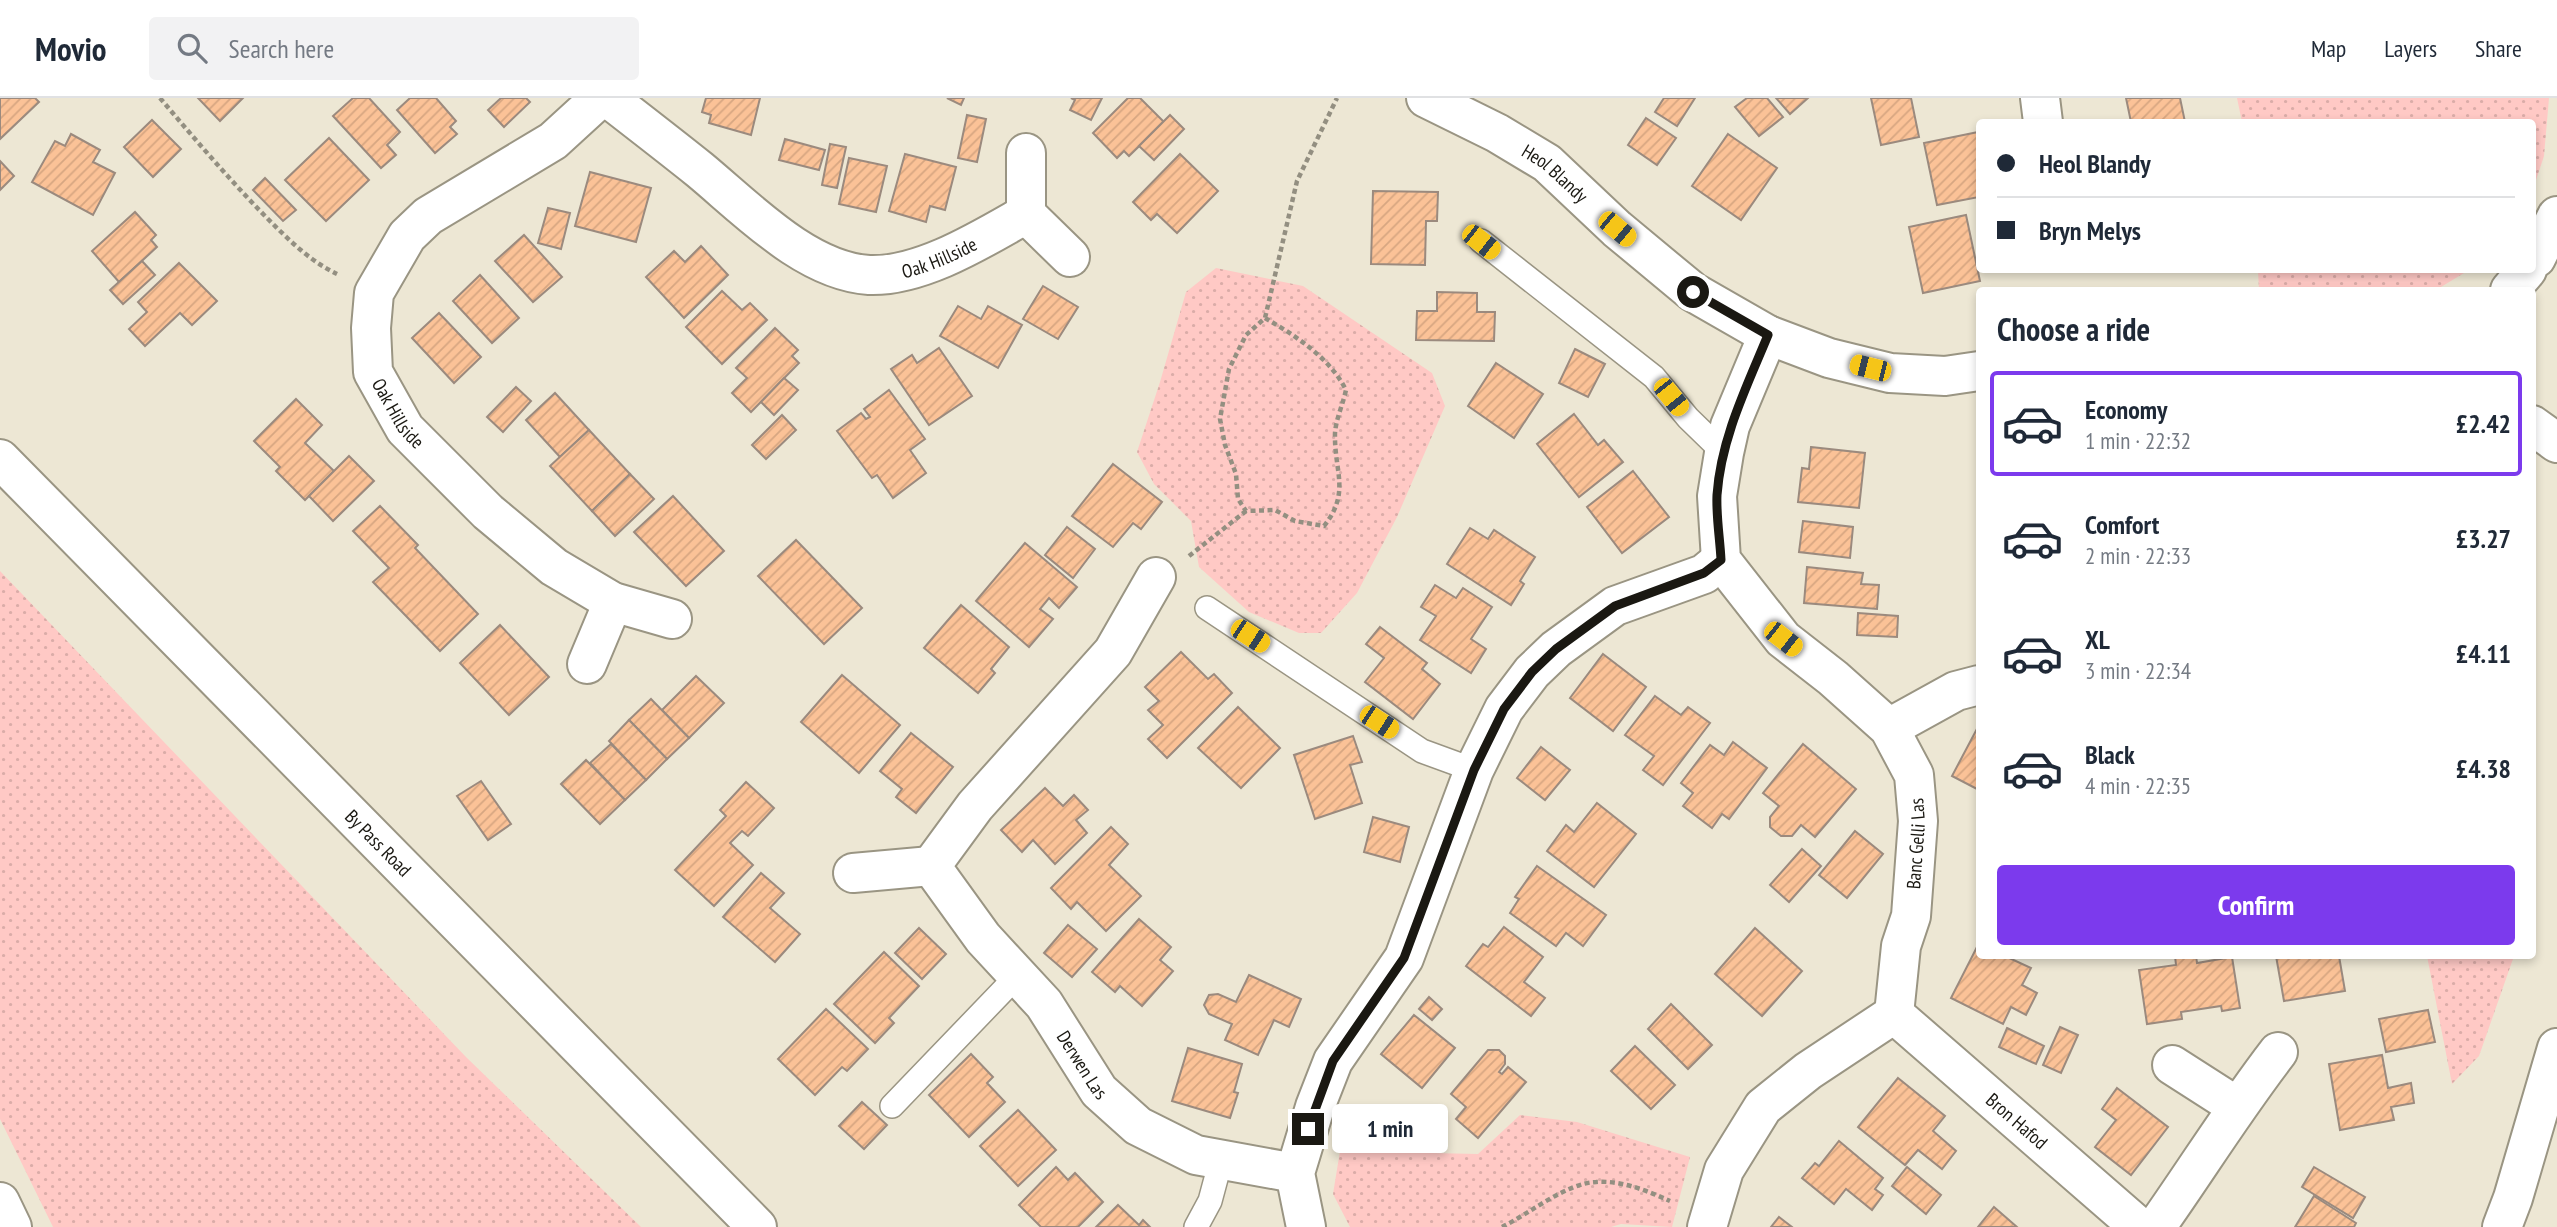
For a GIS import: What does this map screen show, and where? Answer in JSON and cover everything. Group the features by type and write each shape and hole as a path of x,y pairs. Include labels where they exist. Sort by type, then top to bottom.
{"street":[{"name":"Oak Hillside","path":"600,98 553,141 428,216 407,236 374,293 371,328 373,372 405,429 488,512 554,567 613,602 672,619"},
{"name":"Oak Hillside","path":"608,98 810,257 845,271 872,275 917,268 989,235 1026,214"},
{"name":"Heol Blandy","path":"1426,98 1497,133 1547,163 1617,229 1693,292 1768,335 1829,358 1890,373 1945,376 1976,371"},
{"path":"2040,98 2043,119"},
{"path":"1026,153 1026,214 1070,257"},
{"path":"2538,261 2557,216"},
{"path":"2513,287 2526,273"},
{"path":"1306,1227 1294,1173 1315,1107 1333,1061 1404,958 1474,770 1504,709 1532,672 1556,649 1615,606 1704,573 1721,560 1717,496 1724,453 1730,426 1768,335"},
{"path":"2536,428 2557,443"},
{"name":"By Pass Road","path":"0,459 757,1227"},
{"name":"Banc Gelli Las","path":"1721,560 1783,639 1833,678 1889,728 1914,775 1918,821 1911,916 1902,946 1894,1014"},
{"path":"853,873 931,866 975,806 1113,652 1156,577"},
{"path":"587,664 613,602"},
{"path":"1889,728 1956,691 1976,686"},
{"name":"Derwen Las","path":"931,866 983,938 1044,1004 1099,1091 1138,1126 1196,1155 1294,1173"},
{"path":"1708,1222 1724,1170 1763,1107 1808,1071 1894,1014"},
{"name":"Bron Hafod","path":"1894,1014 2138,1227"},
{"path":"2502,1227 2557,1048"},
{"path":"2155,1227 2198,1167 2236,1106 2277,1052"},
{"path":"2172,1065 2236,1106"},
{"path":"0,1202 12,1227"}],"lane":[{"path":"1481,242 1654,377 1688,418 1724,453"},
{"path":"1207,608 1422,751 1474,770"},
{"path":"892,1107 1017,976"},
{"path":"1196,1227 1210,1201 1221,1160"}],"path":[{"path":"160,98 231,181 304,254 374,293"},
{"path":"1246,511 1238,499 1236,474 1225,445 1220,419 1229,369 1246,335 1265,318 1297,181 1337,98"},
{"path":"1156,577 1226,529 1246,511 1275,510 1295,521 1324,526 1336,510 1340,496 1335,428 1346,390 1340,377 1320,357 1265,318"},
{"path":"1502,1227 1569,1190 1594,1181 1616,1183 1653,1193 1708,1222"}],"shaded area":[{"path":"2237,98 2549,98 2544,156 2536,180 2536,119 2241,119"},
{"path":"1216,268 1303,286 1432,373 1445,406 1397,517 1357,593 1321,633 1299,633 1249,612 1199,567 1191,521 1154,484 1137,452 1186,292"},
{"path":"2258,273 2464,273 2441,287 2259,287"},
{"path":"0,571 466,1057 641,1227 53,1227 0,1119"},
{"path":"2428,959 2513,959 2479,1056 2452,1084"},
{"path":"1520,1115 1577,1122 1690,1157 1672,1227 1621,1224 1611,1227 1350,1227 1333,1194 1340,1151 1478,1154"}],"building":[{"path":"0,98 35,98 39,102 0,139"},
{"path":"198,98 243,98 220,121"},
{"path":"353,98 369,98 400,132 387,145 396,155 381,168 333,116"},
{"path":"410,98 436,98 456,121 450,127 457,134 435,153 397,110"},
{"path":"501,98 526,98 530,102 504,127 488,110"},
{"path":"706,98 760,98 751,135 709,123 711,115 702,112"},
{"path":"947,98 964,98 961,105"},
{"path":"1071,98 1102,98 1091,120 1070,110 1075,100"},
{"path":"1128,98 1140,98 1164,122 1129,156 1124,151 1117,158 1093,133"},
{"path":"1664,98 1695,98 1677,126 1655,112"},
{"path":"1747,98 1767,98 1783,117 1759,136 1735,107"},
{"path":"1776,98 1808,98 1790,114"},
{"path":"1871,98 1911,98 1919,137 1881,145"},
{"path":"2126,98 2180,98 2184,119 2130,119"},
{"path":"967,115 986,119 977,162 958,158"},
{"path":"1170,115 1184,129 1154,160 1139,146"},
{"path":"1646,118 1676,138 1657,165 1628,145"},
{"path":"152,120 181,149 153,177 124,147"},
{"path":"1976,132 1976,198 1937,205 1924,143"},
{"path":"71,134 100,150 93,162 115,173 93,215 32,182 55,141 65,146"},
{"path":"1728,134 1777,168 1741,220 1692,186"},
{"path":"329,138 369,180 326,221 285,180"},
{"path":"785,139 825,150 819,170 779,160"},
{"path":"830,144 846,147 837,188 822,185"},
{"path":"905,154 956,167 945,210 930,206 926,222 889,211"},
{"path":"1180,154 1218,191 1177,233 1157,214 1151,220 1133,202"},
{"path":"849,158 887,166 876,212 839,204"},
{"path":"0,161 14,176 0,190"},
{"path":"590,172 651,188 636,242 575,226"},
{"path":"265,178 296,210 283,221 253,190"},
{"path":"1373,191 1438,192 1437,221 1426,221 1425,265 1371,264"},
{"path":"548,208 570,213 561,249 538,243"},
{"path":"135,212 156,235 151,240 157,247 119,282 92,251"},
{"path":"1966,215 1976,273 1980,281 1923,293 1909,227"},
{"path":"524,235 562,277 533,302 495,261"},
{"path":"701,246 728,275 684,318 646,277 674,251 685,262"},
{"path":"142,261 155,275 123,304 110,290"},
{"path":"179,263 217,301 192,325 180,313 145,346 129,329 147,312 138,302"},
{"path":"480,275 519,318 492,343 453,301"},
{"path":"1043,286 1078,307 1058,339 1023,319"},
{"path":"722,291 742,310 750,303 767,320 722,364 686,327"},
{"path":"1437,292 1477,293 1477,312 1495,312 1494,341 1416,340 1417,311 1437,311"},
{"path":"958,306 981,319 988,306 1022,325 998,368 940,336"},
{"path":"439,313 481,357 454,383 412,338"},
{"path":"775,328 798,350 792,356 799,363 751,412 732,393 747,378 736,368"},
{"path":"939,348 972,396 929,425 891,369 912,355 917,363"},
{"path":"1575,349 1605,364 1588,397 1559,383"},
{"path":"1496,363 1543,394 1514,438 1468,406"},
{"path":"784,378 798,390 774,415 761,402"},
{"path":"516,387 531,401 503,432 487,417"},
{"path":"889,390 925,439 910,450 926,473 893,498 877,475 872,478 837,431 861,413 866,419 870,417 864,409"},
{"path":"555,393 589,430 560,457 526,420"},
{"path":"296,399 322,425 305,443 334,471 305,500 276,471 280,467 254,441"},
{"path":"1574,414 1598,445 1604,440 1623,462 1579,497 1537,444"},
{"path":"782,415 796,430 766,459 752,445"},
{"path":"589,430 630,474 592,511 550,466"},
{"path":"1811,447 1865,453 1859,508 1798,502 1802,468 1809,469"},
{"path":"349,456 374,481 333,521 309,496"},
{"path":"1113,464 1162,502 1141,529 1133,523 1113,547 1072,516"},
{"path":"1633,471 1669,517 1622,553 1587,507"},
{"path":"630,474 654,499 615,536 592,511"},
{"path":"673,496 724,551 686,586 634,532"},
{"path":"380,506 418,545 415,548 478,614 440,651 373,582 389,568 353,531"},
{"path":"1803,521 1853,527 1850,558 1799,552"},
{"path":"1067,527 1095,549 1073,578 1045,555"},
{"path":"1470,528 1488,539 1494,530 1535,557 1520,581 1524,584 1511,605 1447,564"},
{"path":"796,540 862,608 824,644 758,576"},
{"path":"1025,543 1077,587 1059,608 1049,598 1040,609 1053,619 1029,647 976,601"},
{"path":"1807,567 1863,573 1861,584 1879,585 1877,609 1804,603"},
{"path":"1435,585 1456,598 1463,588 1492,607 1471,639 1486,649 1471,673 1420,640 1436,616 1421,607"},
{"path":"961,605 1009,647 991,669 995,673 978,693 924,648"},
{"path":"1858,613 1898,616 1897,637 1857,635"},
{"path":"500,625 549,677 509,715 460,663"},
{"path":"1380,627 1427,663 1422,669 1440,684 1413,719 1365,682 1384,658 1366,644"},
{"path":"1181,652 1208,679 1214,674 1232,693 1167,758 1148,739 1163,725 1148,710 1159,701 1145,687"},
{"path":"1603,654 1646,687 1613,731 1570,698"},
{"path":"842,675 900,725 859,773 801,722"},
{"path":"696,676 724,703 689,738 662,710"},
{"path":"1655,696 1681,715 1688,707 1710,723 1663,785 1643,770 1654,756 1625,735"},
{"path":"651,699 689,738 667,759 629,720"},
{"path":"1238,707 1280,748 1241,788 1198,748"},
{"path":"629,720 667,759 646,780 609,741"},
{"path":"1976,731 1976,788 1952,776"},
{"path":"911,733 953,767 916,813 896,797 902,789 880,771"},
{"path":"1353,736 1362,762 1350,765 1362,803 1315,819 1294,755"},
{"path":"1733,742 1767,768 1729,819 1722,814 1712,828 1683,806 1693,793 1681,783 1710,745 1724,755"},
{"path":"611,744 646,780 625,800 590,763"},
{"path":"1803,744 1856,789 1815,837 1801,825 1792,836 1781,836 1770,827 1770,817 1779,806 1763,793"},
{"path":"1541,747 1570,770 1545,800 1517,778"},
{"path":"586,760 625,800 600,824 561,784"},
{"path":"481,781 511,824 488,840 457,796"},
{"path":"746,782 774,808 748,836 742,831 730,843 753,865 714,906 675,870 726,816 720,810"},
{"path":"1045,788 1063,806 1074,795 1088,810 1076,820 1087,833 1055,864 1033,840 1022,852 1001,830"},
{"path":"1597,803 1636,834 1594,887 1547,851 1566,825 1574,832"},
{"path":"1373,817 1409,827 1400,862 1364,852"},
{"path":"1111,827 1128,844 1109,865 1141,896 1106,931 1077,902 1071,909 1051,888"},
{"path":"1855,831 1883,854 1847,898 1819,875"},
{"path":"1802,849 1821,866 1789,902 1770,885"},
{"path":"1537,866 1606,915 1583,946 1566,933 1556,946 1510,913 1519,899 1515,897"},
{"path":"761,873 784,893 770,908 800,934 775,962 723,917"},
{"path":"1139,919 1171,947 1160,960 1173,971 1142,1006 1120,986 1115,992 1092,972"},
{"path":"1068,925 1097,949 1072,977 1044,953"},
{"path":"1504,927 1543,957 1524,982 1545,998 1531,1016 1466,966 1483,944 1488,947"},
{"path":"919,928 946,954 922,979 895,953"},
{"path":"1755,928 1802,971 1762,1016 1715,974"},
{"path":"1976,949 1976,959 2012,959 2031,968 2022,985 2037,993 2026,1015 2011,1007 2003,1024 1951,998"},
{"path":"884,952 919,986 889,1018 894,1023 875,1043 834,1004"},
{"path":"2175,959 2196,959 2197,963 2232,959 2240,1008 2222,1011 2221,1006 2181,1012 2182,1019 2147,1024 2139,970 2176,965"},
{"path":"2277,959 2340,959 2345,991 2284,1001"},
{"path":"1249,975 1301,999 1289,1027 1274,1020 1258,1055 1225,1040 1232,1024 1209,1014 1204,1005 1209,995 1218,994 1236,1002"},
{"path":"1429,997 1442,1009 1432,1020 1419,1009"},
{"path":"1671,1004 1712,1045 1688,1069 1648,1029"},
{"path":"826,1009 868,1049 847,1071 842,1067 815,1095 778,1059"},
{"path":"2428,1010 2435,1042 2386,1052 2379,1019"},
{"path":"1414,1015 1455,1048 1422,1088 1381,1054"},
{"path":"2060,1027 2078,1035 2061,1073 2043,1065"},
{"path":"2007,1028 2044,1046 2036,1064 1999,1047"},
{"path":"1635,1046 1675,1085 1651,1109 1611,1071"},
{"path":"1188,1048 1242,1064 1234,1092 1238,1093 1230,1118 1172,1101"},
{"path":"1488,1050 1499,1050 1505,1056 1505,1064 1499,1072 1502,1074 1508,1067 1526,1082 1478,1138 1456,1119 1466,1107 1451,1094"},
{"path":"971,1054 993,1077 987,1083 1005,1102 969,1137 929,1095"},
{"path":"2382,1055 2388,1088 2411,1083 2414,1103 2391,1107 2394,1120 2340,1130 2329,1064"},
{"path":"1898,1078 1945,1116 1933,1131 1956,1151 1942,1169 1918,1150 1905,1165 1858,1127"},
{"path":"2117,1088 2168,1127 2131,1175 2095,1147 2116,1120 2102,1109"},
{"path":"862,1102 887,1125 864,1149 839,1126"},
{"path":"1018,1110 1056,1150 1018,1186 980,1146"},
{"path":"1839,1141 1883,1178 1875,1189 1883,1195 1872,1210 1846,1189 1834,1204 1802,1178 1815,1163 1819,1166"},
{"path":"1056,1167 1068,1180 1075,1173 1103,1202 1078,1227 1041,1227 1019,1205"},
{"path":"1907,1167 1941,1195 1926,1214 1892,1186"},
{"path":"2314,1167 2365,1197 2353,1218 2302,1187"},
{"path":"2314,1196 2356,1223 2354,1227 2295,1227"},
{"path":"1118,1205 1139,1225 1143,1220 1150,1227 1096,1227"},
{"path":"1994,1207 2017,1227 1978,1227"},
{"path":"1779,1217 1792,1227 1771,1227"}],"route":[{"path":"1308,1129 1333,1061 1404,958 1474,770 1504,709 1532,672 1556,649 1615,606 1704,573 1721,560 1717,496 1724,453 1730,426 1768,335 1693,292"}]}
